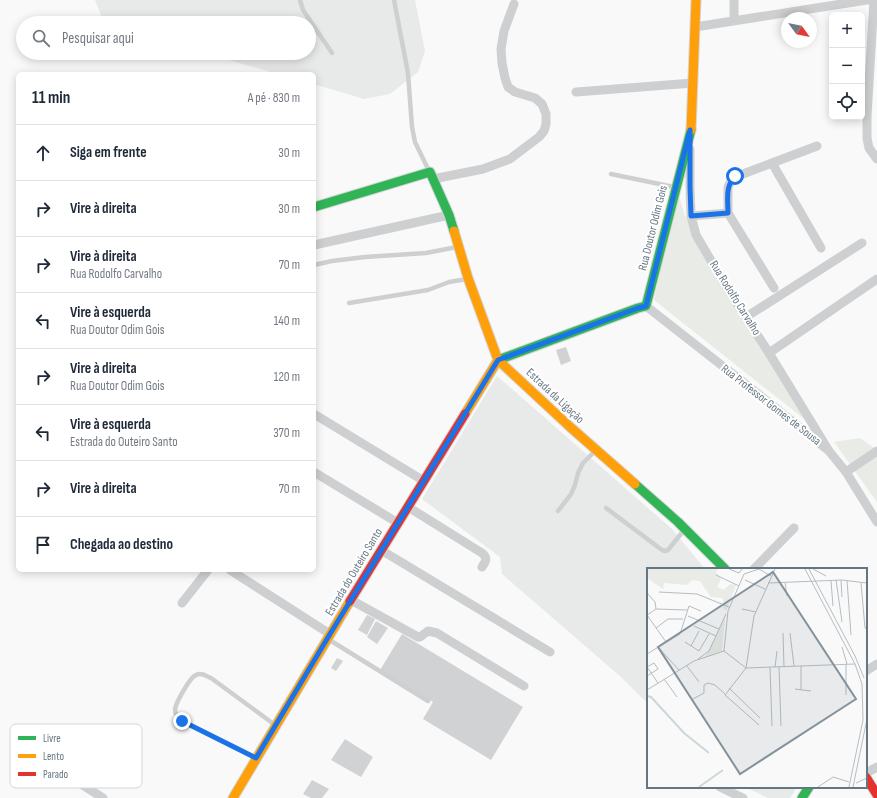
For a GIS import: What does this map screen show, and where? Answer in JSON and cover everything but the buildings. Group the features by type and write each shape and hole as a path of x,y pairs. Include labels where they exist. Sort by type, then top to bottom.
{"street":[{"name":"Rua Doutor Odim Gois","path":"646,306 690,130 696,0"},
{"path":"734,0 734,21"},
{"path":"695,27 867,0"},
{"path":"874,0 874,54 867,116 867,138 869,148 877,159"},
{"path":"316,206 431,176 483,169 510,159 539,137 544,131 546,124 546,114 542,104 535,98 515,92 508,87 504,78 501,49 504,31 514,4"},
{"path":"576,92 693,83"},
{"name":"Rua Rodolfo Carvalho","path":"690,130 691,216 696,235 726,286 830,451"},
{"path":"774,288 728,213 728,188 735,176 816,146"},
{"path":"772,163 821,248"},
{"name":"Estrada da Ligação","path":"431,176 449,215 468,278 498,360 685,529 724,568"},
{"path":"691,216 728,213"},
{"path":"316,245 449,215"},
{"path":"746,317 862,243"},
{"path":"769,352 877,279"},
{"path":"498,360 646,306"},
{"name":"Rua Professor Gomes de Sousa","path":"646,306 830,451 846,472 877,522"},
{"name":"Estrada do Outeiro Santo","path":"233,798 329,636 498,360"},
{"path":"316,415 424,481"},
{"path":"846,472 877,451"},
{"path":"316,473 398,523"},
{"path":"408,507 482,553 486,558 482,567"},
{"path":"755,568 794,528"},
{"path":"382,550 550,652"},
{"path":"182,603 206,572"},
{"path":"233,572 329,636"},
{"path":"352,600 418,638 428,631 437,633 524,686"},
{"path":"867,670 877,664"},
{"path":"867,772 877,767"},
{"path":"867,779 877,795"},
{"path":"87,788 103,798"},
{"path":"722,788 743,798"},
{"path":"802,798 808,788"}],"lane":[{"path":"300,0 303,10 307,16"},
{"path":"394,0 408,73 412,127 415,142 431,176"},
{"path":"316,29 332,53"},
{"path":"611,174 676,188"},
{"path":"316,265 365,257 426,253 459,247"},
{"path":"349,303 428,290 450,282 468,278"},
{"path":"558,511 571,494 583,463 596,450"},
{"path":"606,508 665,551 668,550 685,529"},
{"path":"329,636 428,702"},
{"path":"256,758 182,721 177,716 175,710 178,701 192,677 197,674 202,674 211,678 276,726"}],"shaded area":[{"path":"95,0 415,0 425,51 418,72 390,94 364,99 316,85 316,72 271,72 228,60 316,60 316,16 101,16"},
{"path":"678,193 684,213 698,245 808,422 654,300"},
{"path":"497,376 672,529 704,568 647,568 647,703 621,677 502,574 500,557 422,499"},
{"path":"860,438 877,450 877,502 834,442"},
{"path":"747,788 796,788 790,798 768,798"}],"traffic: fast":[{"path":"498,360 646,306 691,130"},
{"path":"316,206 430,172 449,215 454,231"},
{"path":"635,484 678,522 724,568"},
{"path":"802,798 808,788"}],"traffic: slow":[{"path":"691,130 696,0"},
{"path":"454,231 468,278 498,360 569,426 635,484"},
{"path":"465,414 498,360"},
{"path":"233,798 350,601"}],"traffic: jam":[{"path":"350,601 465,414"},
{"path":"867,779 877,795"}],"route":[{"path":"182,721 256,758 498,360 646,306 690,130 691,216 728,213 728,188 735,176"}]}
